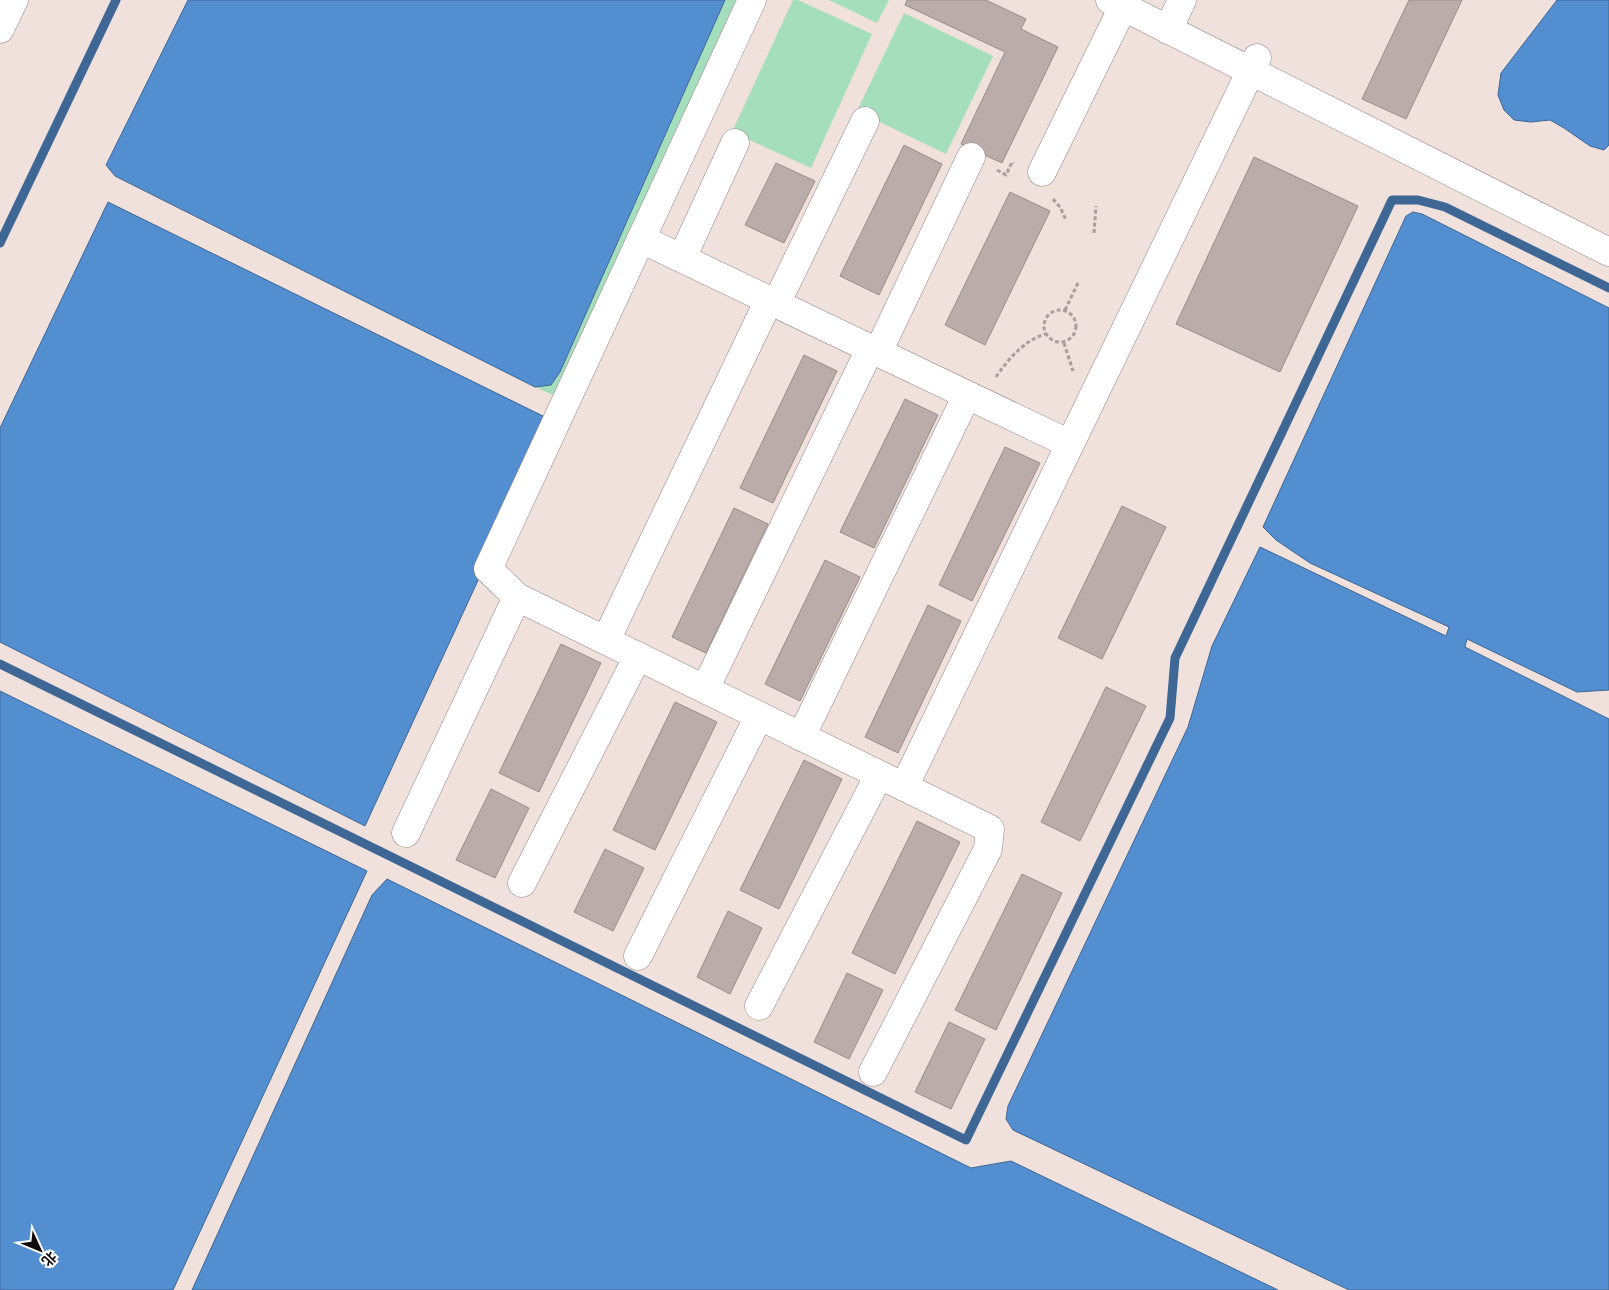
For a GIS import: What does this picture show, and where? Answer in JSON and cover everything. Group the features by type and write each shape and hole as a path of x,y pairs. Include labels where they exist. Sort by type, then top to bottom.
{"street":[{"path":"0,29 14,0"},
{"path":"752,0 488,569 518,597 990,829 988,849 873,1072"},
{"path":"1168,30 1182,0"},
{"path":"1042,172 1116,3 1168,30 1254,65 1609,252"},
{"path":"904,787 1254,65"},
{"path":"606,640 772,302 865,121"},
{"path":"682,258 735,143"},
{"path":"705,689 971,157"},
{"path":"641,239 1070,444"},
{"path":"801,736 974,398"},
{"path":"406,833 518,597"},
{"path":"522,883 638,656"},
{"path":"638,956 759,716"},
{"path":"759,1006 879,775"}],"path":[{"path":"1094,233 1096,206"},
{"path":"1065,310 1079,282"},
{"path":"1065,310 1074,316 1077,327 1073,337 1064,343 1053,342 1046,334 1044,324 1049,314 1054,311 1065,310"},
{"path":"974,398 1026,343 1046,334"}],"green space":[{"path":"725,0 736,0 558,392 553,395 535,387 551,385 560,372"},
{"path":"793,0 798,0 872,34 811,168 732,132"},
{"path":"829,0 889,0 877,23"},
{"path":"904,13 993,56 946,154 857,111"}],"water":[{"path":"188,0 725,0 560,372 551,385 535,387 115,176 106,165"},
{"path":"1557,0 1609,0 1609,145 1604,150 1590,146 1550,120 1531,122 1514,120 1504,110 1498,95 1501,73"},
{"path":"108,202 547,418 549,426 365,826 0,642 0,428"},
{"path":"1413,212 1422,214 1609,308 1609,690 1577,692 1467,639 1465,647 1609,719 1609,1290 1349,1290 1013,1130 1006,1119 1008,1106 1188,727 1212,646 1260,547 1446,636 1449,627 1310,563 1276,540 1263,527 1406,216"},
{"path":"0,691 367,871 173,1290 0,1290"},
{"path":"387,879 971,1168 1011,1161 1278,1290 192,1290 372,895"}],"building":[{"path":"907,0 986,0 1026,19 1021,29 1058,47 1002,163 961,144 1005,52 905,5"},
{"path":"1409,0 1462,0 1406,119 1362,99"},
{"path":"904,145 942,164 879,295 840,276"},
{"path":"1254,157 1358,206 1280,372 1176,324"},
{"path":"776,163 815,181 784,243 745,225"},
{"path":"1010,192 1050,211 985,345 945,325"},
{"path":"804,355 837,371 773,503 740,488"},
{"path":"905,399 938,415 874,548 840,532"},
{"path":"1005,447 1040,463 972,601 939,585"},
{"path":"1122,506 1166,527 1102,659 1058,638"},
{"path":"734,508 768,524 706,653 672,637"},
{"path":"825,560 860,577 800,701 765,684"},
{"path":"928,605 961,621 898,753 865,737"},
{"path":"561,644 601,663 539,792 499,773"},
{"path":"1106,687 1146,706 1080,841 1041,822"},
{"path":"675,702 717,722 655,850 613,830"},
{"path":"804,760 842,779 779,909 740,890"},
{"path":"491,789 529,808 495,878 456,860"},
{"path":"917,821 960,842 895,974 852,953"},
{"path":"605,849 644,868 613,931 574,912"},
{"path":"1022,874 1062,893 996,1030 955,1010"},
{"path":"728,911 762,928 730,994 697,977"},
{"path":"847,973 883,990 849,1059 814,1042"},
{"path":"949,1022 985,1039 951,1109 915,1092"}],"waterway":[{"path":"0,243 116,0"},
{"path":"0,664 966,1140 1170,718 1175,658 1392,200 1418,200 1445,207 1609,288"}]}
